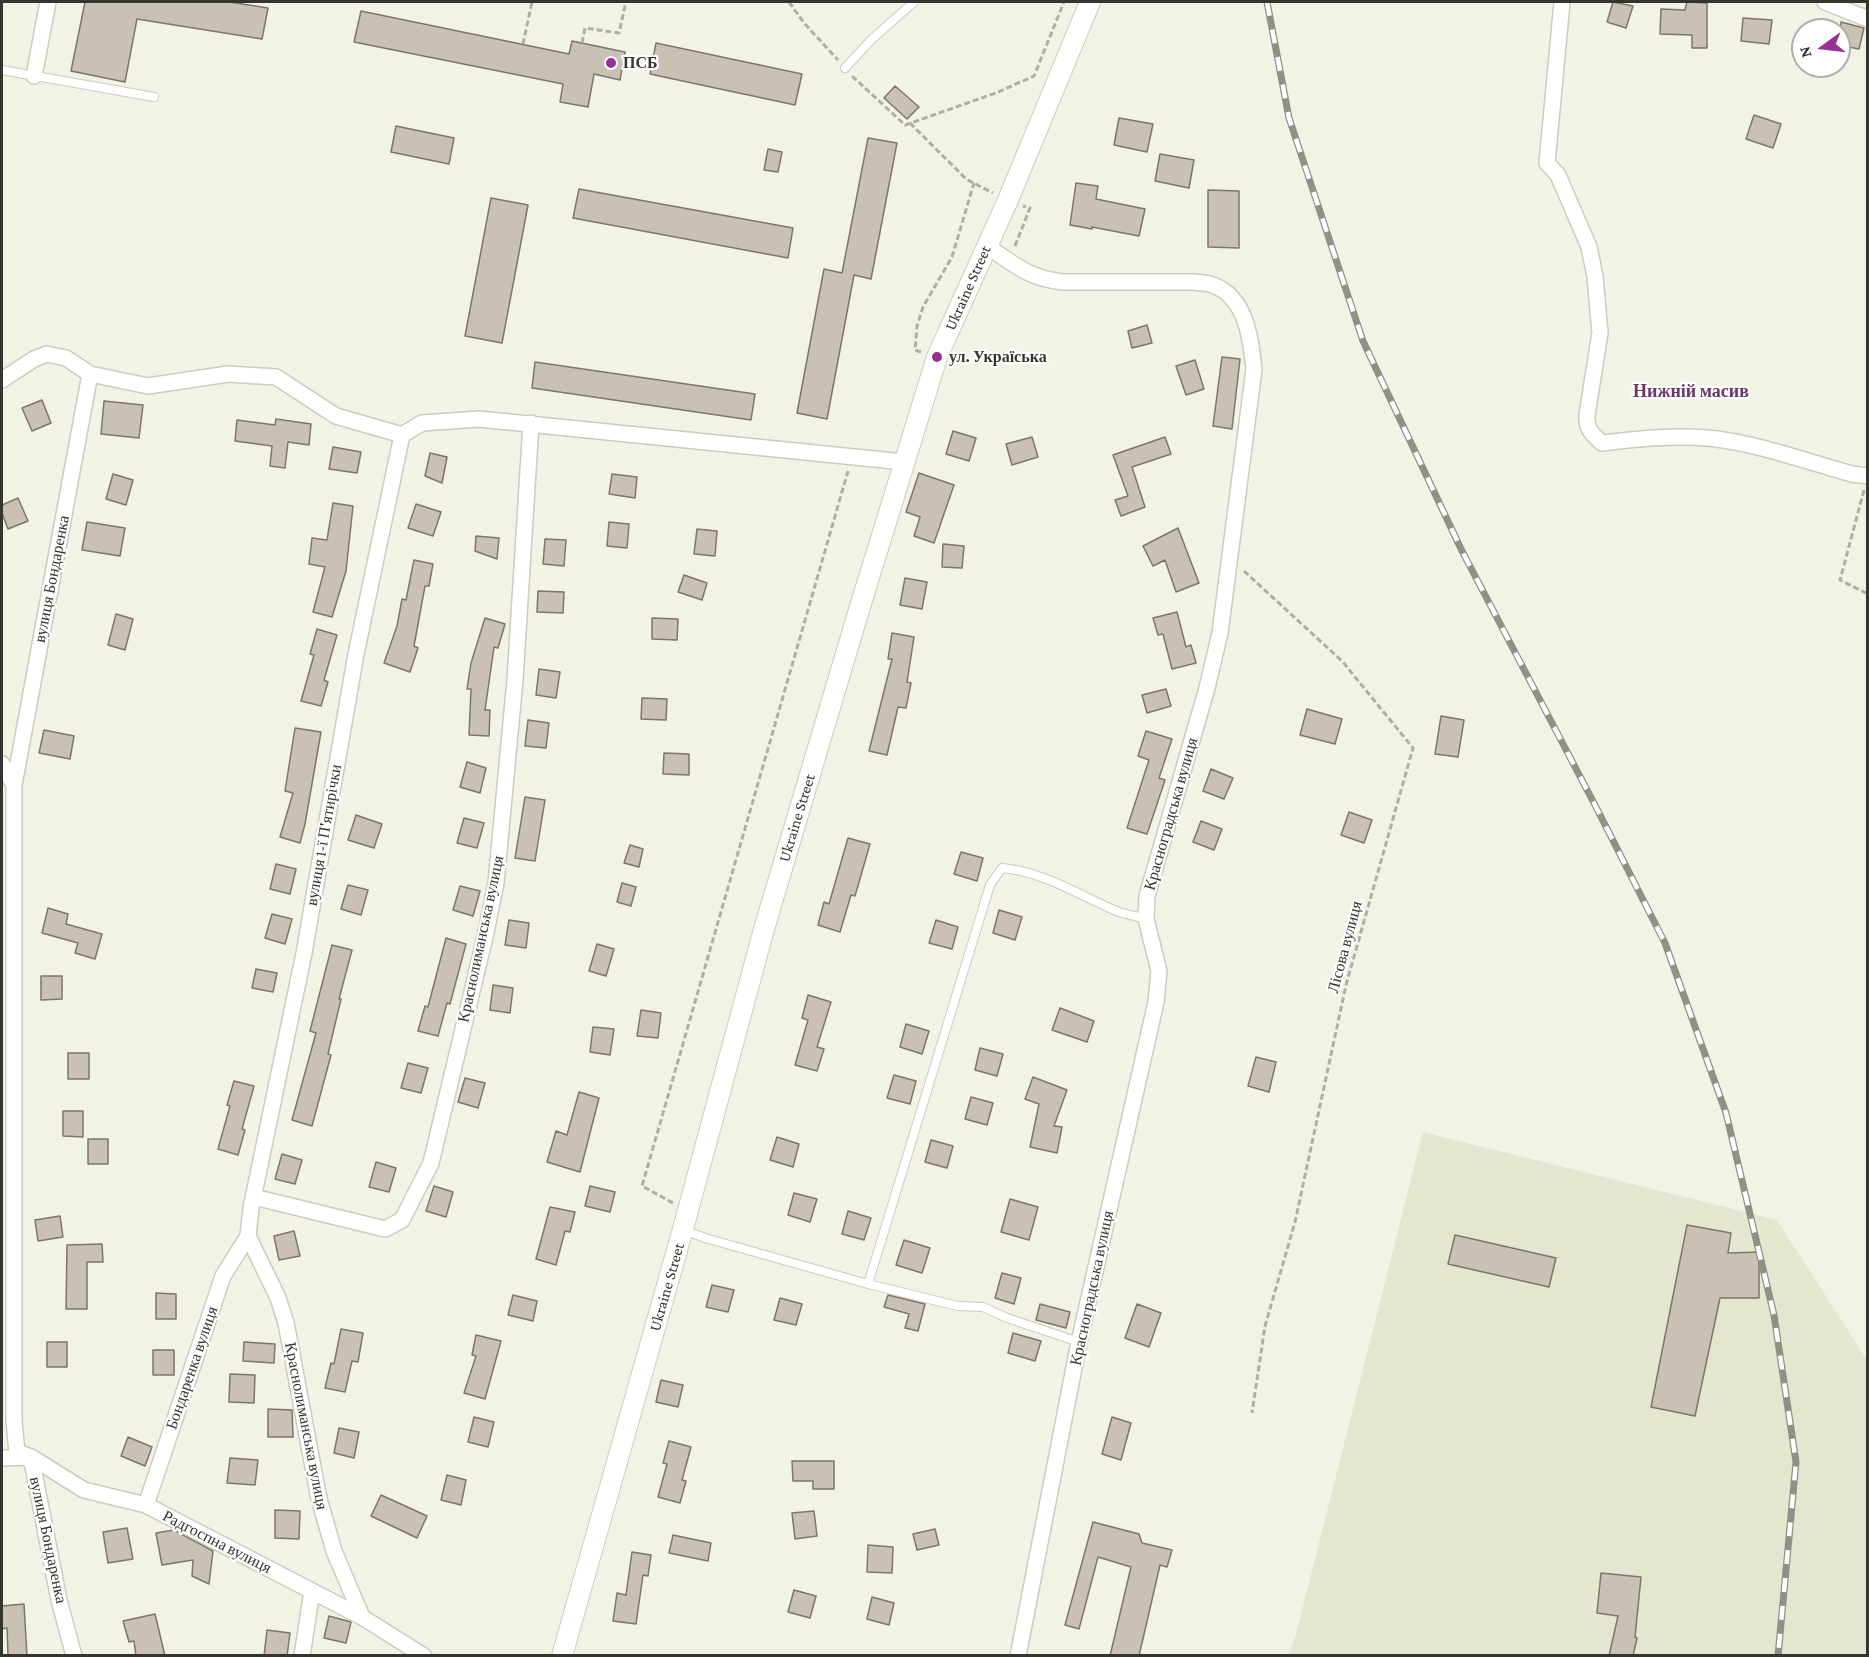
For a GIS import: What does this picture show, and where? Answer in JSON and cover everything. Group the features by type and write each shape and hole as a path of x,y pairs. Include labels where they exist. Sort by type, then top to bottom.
{"street":[{"path":"34,76 48,2"},
{"name":"Ukraine Street","path":"562,1656 764,929 937,357 1008,200 1090,2"},
{"path":"1562,2 1547,163 1558,175 1589,248 1595,276 1600,333 1587,416 1587,425 1592,435 1602,443 1663,437 1718,440 1751,445 1867,477"},
{"path":"1825,2 1868,19"},
{"name":"Красноградська вулиця","path":"987,246 1026,273 1043,280 1213,284 1229,294 1238,305 1252,346 1254,369 1221,633 1147,896 1146,919 1159,971 1156,1002 1079,1342 1018,1656"},
{"path":"2,380 34,359 47,354 66,358 90,374 148,386 228,374 276,377 336,416 402,435 422,423 479,418 904,462"},
{"name":"вулиця Бондаренка","path":"74,1656 59,1600 30,1457 17,1452 14,1421 14,785 90,374"},
{"name":"Краснолиманська вулиця","path":"254,1197 385,1228 402,1220 431,1163 496,883 515,680 531,423"},
{"name":"вулиця 1-ї П'ятирічки","path":"248,1236 304,953 356,654 402,435"},
{"name":"вулиця Бондаренка","path":"2,764 14,785"},
{"name":"Краснолиманська вулиця","path":"248,1236 278,1298 286,1323 319,1499 334,1551 362,1617"},
{"name":"Бондаренка вулиця","path":"146,1505 223,1276 248,1236"},
{"path":"2,1458 30,1457"},
{"name":"Радгоспна вулиця","path":"30,1457 84,1490 146,1505 362,1617 424,1656"},
{"path":"302,1656 312,1591"}],"lane":[{"path":"845,68 872,39 914,2"},
{"path":"2,70 154,97"},
{"path":"868,1284 990,885 1002,868 1032,874 1120,912 1146,919"},
{"path":"685,1220 705,1238 868,1284 958,1306 983,1307 1006,1318 1079,1342"}],"path":[{"path":"523,44 532,2"},
{"path":"582,43 585,28 619,33 626,2"},
{"path":"789,2 817,39 864,89 905,125 996,93 1034,76 1064,2"},
{"path":"910,123 966,178 1008,200"},
{"path":"915,351 917,326 923,307 952,257 974,183"},
{"path":"1009,262 1029,208"},
{"path":"685,1220 642,1186 852,457"},
{"path":"1867,477 1840,580 1868,594"},
{"name":"Лісова вулиця","path":"1229,558 1342,661 1413,748 1346,985 1295,1222 1266,1326 1252,1413"}],"shaded area":[{"path":"1423,1132 1777,1220 1867,1360 1867,1655 1288,1656 1296,1634"}],"building":[{"path":"85,2 230,2 268,8 262,39 137,19 125,82 71,71"},
{"path":"1613,2 1633,6 1626,28 1607,22"},
{"path":"1687,2 1707,3 1707,48 1692,48 1692,35 1660,34 1661,9 1685,10"},
{"path":"361,11 569,54 572,41 625,52 620,80 594,74 588,107 560,102 563,84 354,42"},
{"path":"1743,18 1772,20 1769,44 1741,41"},
{"path":"1851,25 1864,28 1859,49 1851,47"},
{"path":"656,43 802,74 795,105 650,74"},
{"path":"895,86 919,107 907,119 884,98"},
{"path":"1754,115 1781,124 1773,148 1746,139"},
{"path":"1119,118 1153,124 1147,152 1114,145"},
{"path":"396,126 454,138 449,164 391,152"},
{"path":"868,138 897,143 871,279 854,275 827,419 797,413 824,269 842,273"},
{"path":"768,149 782,152 778,172 764,170"},
{"path":"1160,154 1194,160 1189,188 1155,181"},
{"path":"1076,183 1098,186 1096,199 1145,209 1139,236 1070,225"},
{"path":"579,189 793,228 788,258 573,218"},
{"path":"1208,190 1239,191 1239,248 1208,247"},
{"path":"491,198 528,205 502,343 465,336"},
{"path":"1147,325 1152,343 1132,348 1128,331"},
{"path":"1222,357 1240,359 1232,429 1213,426"},
{"path":"1195,360 1204,389 1186,395 1176,366"},
{"path":"535,362 755,394 751,420 532,388"},
{"path":"42,400 51,423 32,431 22,408"},
{"path":"104,401 143,405 139,438 101,434"},
{"path":"276,419 311,424 309,445 288,442 285,468 270,466 272,446 235,441 237,420 275,425"},
{"path":"953,431 976,438 969,461 946,454"},
{"path":"1032,437 1038,457 1012,465 1006,444"},
{"path":"1165,437 1171,454 1132,467 1145,507 1121,516 1115,500 1128,496 1113,455"},
{"path":"333,447 361,452 357,473 329,469"},
{"path":"430,453 447,457 442,483 425,476"},
{"path":"919,473 954,485 934,543 914,536 920,517 906,512"},
{"path":"113,474 133,480 126,505 106,499"},
{"path":"612,474 637,477 635,498 609,494"},
{"path":"18,498 28,521 8,529 2,513 2,505"},
{"path":"333,503 353,506 346,571 332,617 313,612 325,567 309,564 312,538 327,540"},
{"path":"416,504 441,512 433,536 408,528"},
{"path":"87,522 125,528 120,556 82,550"},
{"path":"609,522 629,524 627,548 607,546"},
{"path":"1178,528 1199,583 1176,592 1165,560 1153,566 1143,546"},
{"path":"697,529 717,531 715,556 694,554"},
{"path":"476,536 499,538 497,559 475,551"},
{"path":"545,539 566,540 564,566 543,564"},
{"path":"943,544 964,546 962,568 942,567"},
{"path":"414,560 433,564 429,586 425,586 414,646 418,648 410,672 384,663 397,626 402,599 406,600"},
{"path":"684,575 707,583 702,600 678,592"},
{"path":"905,578 927,582 922,609 900,605"},
{"path":"538,591 564,592 563,613 537,612"},
{"path":"1177,612 1186,647 1191,645 1196,663 1172,669 1163,634 1158,635 1153,618"},
{"path":"116,614 133,619 125,650 108,645"},
{"path":"485,618 505,624 498,648 494,647 485,710 490,710 489,736 469,735 471,689 467,689 471,663"},
{"path":"652,618 678,619 677,640 652,639"},
{"path":"317,629 337,635 324,680 328,682 321,706 301,701 314,655 310,654"},
{"path":"892,633 914,637 907,682 911,683 906,708 898,707 887,755 869,751 892,659 888,659"},
{"path":"539,669 560,672 556,698 536,695"},
{"path":"1166,689 1171,706 1147,713 1142,695"},
{"path":"642,698 667,699 666,720 641,719"},
{"path":"1307,709 1342,719 1335,744 1300,735"},
{"path":"1441,716 1464,720 1458,757 1435,754"},
{"path":"528,720 549,723 546,748 525,746"},
{"path":"295,728 321,732 300,843 280,837 293,793 285,791"},
{"path":"44,730 74,736 70,759 39,753"},
{"path":"1146,731 1172,739 1159,778 1165,780 1147,834 1127,828 1149,760 1138,756"},
{"path":"664,753 689,754 689,775 663,774"},
{"path":"467,762 486,768 480,793 460,787"},
{"path":"1211,769 1233,778 1224,799 1203,791"},
{"path":"525,797 545,800 535,861 515,858"},
{"path":"1349,812 1372,820 1364,843 1341,835"},
{"path":"356,815 382,824 374,848 348,840"},
{"path":"464,818 484,823 477,848 457,843"},
{"path":"1201,821 1222,829 1214,850 1193,842"},
{"path":"848,838 870,844 855,896 851,895 840,932 818,925 824,902 829,904"},
{"path":"630,845 643,849 639,867 624,863"},
{"path":"961,852 983,858 977,881 954,874"},
{"path":"276,864 296,869 290,894 270,889"},
{"path":"622,883 636,887 631,906 617,902"},
{"path":"348,885 368,890 361,915 341,909"},
{"path":"460,886 480,891 473,916 453,910"},
{"path":"48,908 68,914 66,924 102,934 95,959 75,953 78,943 42,933"},
{"path":"999,910 1022,917 1015,940 993,933"},
{"path":"272,914 292,919 285,944 265,938"},
{"path":"509,920 529,923 526,948 505,945"},
{"path":"936,920 958,927 952,949 929,943"},
{"path":"446,938 466,944 450,1004 447,1003 438,1036 418,1031 425,1006 428,1007"},
{"path":"597,944 614,949 606,976 589,971"},
{"path":"332,945 352,950 328,1054 331,1055 312,1126 292,1120 316,1033 310,1031"},
{"path":"256,969 277,973 273,992 252,988"},
{"path":"41,976 62,976 62,999 41,1000"},
{"path":"493,985 513,988 510,1013 490,1010"},
{"path":"808,995 831,1002 817,1047 824,1049 817,1071 795,1065 808,1020 802,1018"},
{"path":"1060,1008 1094,1021 1087,1042 1052,1030"},
{"path":"641,1010 661,1013 658,1038 637,1036"},
{"path":"906,1024 929,1031 922,1054 900,1047"},
{"path":"593,1027 614,1029 610,1055 590,1052"},
{"path":"980,1048 1003,1054 997,1076 975,1070"},
{"path":"68,1053 89,1053 89,1079 68,1079"},
{"path":"1256,1057 1276,1062 1269,1092 1248,1086"},
{"path":"408,1063 428,1068 421,1093 401,1088"},
{"path":"894,1075 916,1081 910,1104 887,1098"},
{"path":"1033,1077 1067,1090 1054,1126 1062,1127 1057,1153 1030,1147 1039,1104 1025,1099"},
{"path":"465,1078 485,1083 478,1108 458,1102"},
{"path":"234,1081 254,1086 242,1129 245,1130 238,1155 218,1149 230,1106 227,1105"},
{"path":"579,1092 599,1098 580,1172 547,1162 556,1131 567,1135"},
{"path":"971,1097 993,1103 987,1125 965,1119"},
{"path":"63,1111 83,1111 83,1137 63,1136"},
{"path":"777,1137 799,1144 793,1167 770,1160"},
{"path":"88,1139 108,1139 108,1164 88,1164"},
{"path":"931,1140 953,1146 947,1168 925,1162"},
{"path":"282,1154 302,1160 295,1184 275,1179"},
{"path":"376,1162 396,1168 389,1192 369,1187"},
{"path":"434,1186 453,1192 446,1217 426,1211"},
{"path":"590,1186 615,1192 610,1212 585,1206"},
{"path":"794,1193 817,1199 810,1222 788,1215"},
{"path":"1010,1199 1038,1207 1029,1240 1001,1232"},
{"path":"550,1207 575,1212 570,1232 565,1231 556,1265 536,1259"},
{"path":"848,1211 871,1218 864,1240 842,1234"},
{"path":"60,1216 63,1237 38,1241 35,1220"},
{"path":"1687,1225 1731,1233 1728,1253 1759,1252 1759,1298 1720,1298 1695,1416 1651,1407"},
{"path":"294,1231 300,1256 279,1260 274,1236"},
{"path":"1455,1235 1556,1258 1549,1287 1448,1264"},
{"path":"904,1240 930,1248 922,1273 896,1265"},
{"path":"102,1244 103,1262 87,1262 87,1309 66,1309 67,1245"},
{"path":"1002,1273 1021,1278 1014,1304 995,1298"},
{"path":"712,1285 734,1290 728,1312 706,1307"},
{"path":"156,1293 176,1294 176,1319 156,1319"},
{"path":"513,1295 537,1301 533,1321 508,1315"},
{"path":"888,1295 925,1304 918,1331 905,1328 909,1314 884,1307"},
{"path":"780,1298 802,1304 796,1325 774,1320"},
{"path":"1040,1304 1070,1312 1066,1328 1036,1320"},
{"path":"1137,1304 1161,1313 1149,1347 1125,1338"},
{"path":"341,1329 363,1333 358,1362 352,1361 345,1392 325,1388 331,1363 334,1364"},
{"path":"1013,1333 1041,1341 1035,1361 1008,1353"},
{"path":"476,1335 501,1341 485,1399 464,1393 476,1356 472,1355"},
{"path":"47,1342 67,1342 67,1367 47,1367"},
{"path":"244,1342 275,1344 274,1363 243,1361"},
{"path":"153,1350 174,1350 174,1375 153,1375"},
{"path":"230,1374 255,1375 254,1403 229,1402"},
{"path":"661,1380 683,1385 678,1407 656,1402"},
{"path":"268,1409 292,1410 293,1437 268,1437"},
{"path":"474,1417 494,1422 488,1447 468,1442"},
{"path":"1112,1417 1131,1423 1121,1460 1102,1454"},
{"path":"339,1428 359,1432 354,1458 334,1453"},
{"path":"128,1437 152,1447 145,1466 121,1456"},
{"path":"669,1441 691,1447 682,1480 686,1481 680,1503 658,1497 667,1464 663,1463"},
{"path":"230,1458 258,1460 255,1485 227,1483"},
{"path":"792,1461 834,1461 834,1489 813,1489 813,1481 793,1481"},
{"path":"447,1475 466,1480 461,1505 441,1500"},
{"path":"381,1495 427,1516 417,1538 371,1516"},
{"path":"275,1510 300,1511 299,1539 275,1538"},
{"path":"814,1511 817,1536 795,1539 792,1513"},
{"path":"1093,1522 1139,1534 1142,1543 1172,1550 1167,1567 1160,1565 1139,1656 1110,1656 1131,1567 1098,1557 1079,1629 1065,1625"},
{"path":"127,1528 133,1559 108,1563 103,1532"},
{"path":"935,1529 939,1545 917,1550 913,1534"},
{"path":"174,1530 213,1551 209,1584 192,1576 193,1560 162,1565 156,1533"},
{"path":"673,1535 711,1543 708,1561 669,1553"},
{"path":"868,1545 893,1547 892,1573 867,1572"},
{"path":"632,1552 651,1555 648,1576 643,1575 636,1624 613,1621 617,1593 626,1595"},
{"path":"1601,1573 1641,1577 1635,1637 1637,1638 1633,1656 1609,1656 1618,1616 1597,1613"},
{"path":"794,1590 816,1596 810,1618 788,1612"},
{"path":"872,1597 894,1603 889,1625 867,1619"},
{"path":"24,1604 27,1656 8,1656 7,1628 2,1629 2,1606"},
{"path":"155,1614 165,1656 136,1656 134,1641 129,1642 123,1621"},
{"path":"329,1616 351,1622 346,1643 324,1638"},
{"path":"267,1630 290,1633 287,1656 264,1656"}],"railway":[{"path":"1267,2 1289,118 1363,341 1462,551 1665,943 1726,1113 1774,1315 1796,1462 1778,1656"}],"place":[{"name":"ПСБ","path":"611,63"},
{"name":"ул. Україська","path":"937,357"}],"district":[{"name":"Нижній масив","path":"1691,391"}]}
